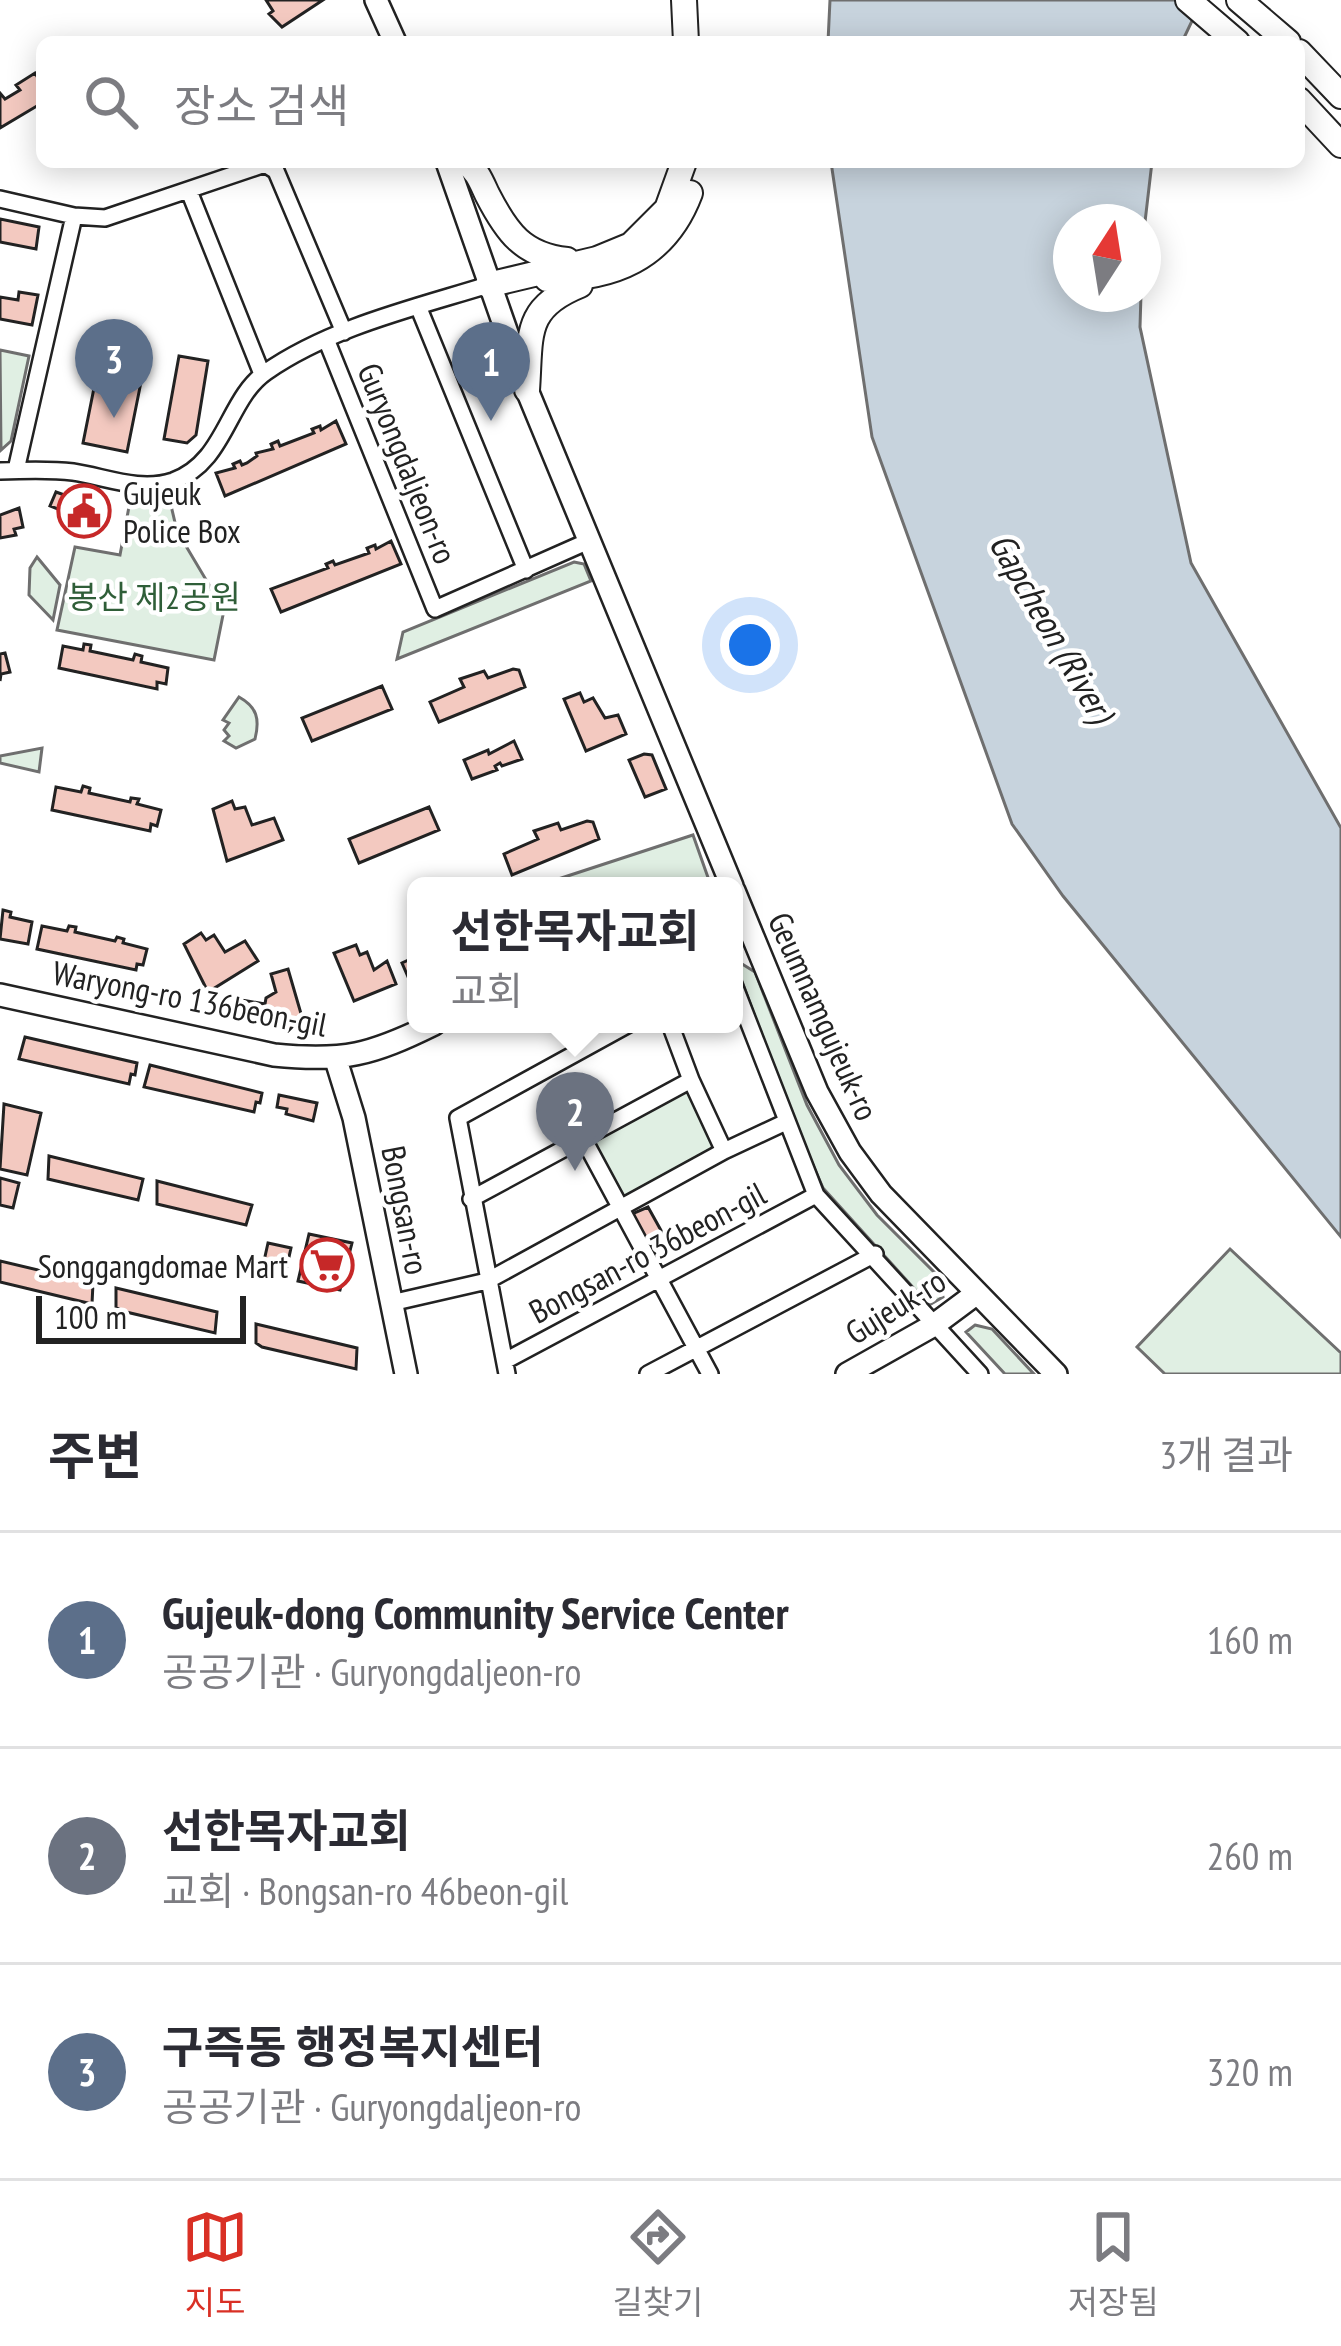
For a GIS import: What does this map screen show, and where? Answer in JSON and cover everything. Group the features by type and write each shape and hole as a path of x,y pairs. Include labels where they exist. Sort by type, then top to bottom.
{"highway":[{"path":"684,0 686,36"},
{"path":"700,0 701,36"},
{"path":"1188,0 1230,36"},
{"path":"1239,0 1281,36"},
{"path":"1305,58 1341,96"},
{"path":"1305,106 1341,145"},
{"path":"475,168 512,234 530,252 576,261"},
{"path":"488,285 597,259 631,245 667,209 682,168"},
{"path":"527,390 530,339 540,309 554,294 646,254 675,226 698,168"},
{"path":"520,279 597,277"}],"main road":[{"path":"376,0 392,36"},
{"name":"Geumnamgujeuk-ro","path":"449,168 527,390 728,877"},
{"name":"Geumnamgujeuk-ro","path":"743,932 850,1152 881,1194 1056,1374"},
{"name":"Waryong-ro 136beon-gil","path":"2,1002 274,1055 337,1060 380,1050 415,1033"},
{"name":"Bongsan-ro","path":"337,1060 354,1118 406,1374"},
{"name":"Gujeuk-ro","path":"847,1374 934,1325 977,1294"}],"street":[{"path":"0,199 74,216 122,215 254,168"},
{"path":"271,168 344,332"},
{"path":"189,191 262,374"},
{"name":"Guryongdaljeon-ro","path":"74,216 8,471 68,471 144,485 178,479 197,468 224,435 262,374 326,339 488,285"},
{"name":"Guryongdaljeon-ro","path":"326,339 435,609 526,570 418,306"},
{"path":"526,570 592,540"},
{"path":"743,1009 816,1195 875,1254 980,1374"},
{"path":"506,1367 458,1118 612,1033"},
{"path":"673,1033 724,1151"},
{"path":"471,1199 691,1080"},
{"path":"391,1303 487,1281 724,1151 786,1123"},
{"path":"583,1138 710,1374"},
{"name":"Bongsan-ro 36beon-gil","path":"506,1367 816,1195"},
{"path":"648,1374 875,1254"}],"green space":[{"path":"0,350 29,356 11,441 1,450"},
{"name":"봉산 제2공원","path":"131,496 169,497 177,531 224,610 214,660 57,630 75,547 120,555"},
{"path":"37,557 60,585 53,620 29,595 30,568"},
{"path":"574,562 584,564 591,581 397,659 403,632"},
{"path":"239,697 253,709 257,725 255,739 236,748 224,741 229,723 223,720"},
{"path":"42,748 39,772 0,763 0,756"},
{"path":"693,835 708,877 564,877"},
{"path":"743,965 755,972 807,1105 839,1165 877,1215 940,1278 943,1297 929,1305 823,1188 743,984"},
{"path":"684,1089 691,1092 715,1143 625,1198 593,1147 596,1139"},
{"path":"1230,1249 1341,1353 1341,1374 1165,1374 1137,1347"},
{"path":"975,1325 992,1329 1034,1374 1005,1374 966,1332"}],"water":[{"path":"830,0 1202,0 1185,36 828,36"},
{"name":"Gapcheon (River)","path":"832,168 1151,168 1147,204 1053,204 1053,312 1140,312 1191,563 1341,828 1341,1237 1063,896 1012,824 872,437"}],"building":[{"path":"266,0 323,0 282,27 269,14 273,11"},
{"path":"35,73 36,107 0,128 0,93 5,99 20,90 16,85"},
{"path":"0,219 39,227 36,249 0,242"},
{"path":"19,292 38,295 32,325 0,319 0,297 18,300"},
{"path":"101,353 145,362 127,452 83,443"},
{"path":"179,356 208,361 196,435 187,443 164,439"},
{"path":"336,421 346,444 225,496 216,473 235,468 233,464 240,461 247,463 256,453 273,449 271,444 278,441 280,446"},
{"path":"56,492 84,502 79,517 50,506"},
{"path":"19,508 23,527 14,529 16,535 0,538 0,515"},
{"path":"391,541 401,564 281,612 271,589"},
{"path":"84,644 91,645 90,651 133,660 135,654 142,656 141,662 168,668 166,684 157,682 157,689 59,668 63,646 83,650"},
{"path":"5,653 10,672 1,674 0,681 0,654"},
{"path":"519,670 525,687 439,722 430,702 464,687 460,679 484,671 488,678"},
{"path":"382,686 392,709 312,741 302,718"},
{"path":"580,693 584,702 593,698 605,718 618,715 626,734 586,751 564,699"},
{"path":"514,741 522,759 500,763 497,770 472,779 464,760"},
{"path":"652,755 666,789 645,797 629,760"},
{"path":"83,786 90,788 89,793 130,802 139,799 137,804 161,810 157,826 151,824 150,831 52,810 56,787 81,792"},
{"path":"232,801 235,809 245,807 252,825 274,818 283,840 227,861 213,809"},
{"path":"429,807 439,830 359,863 349,839"},
{"path":"593,822 599,839 512,875 504,854 538,839 534,831 558,823 561,830"},
{"path":"3,910 11,912 10,917 32,922 28,944 0,939"},
{"path":"42,926 67,931 69,926 76,927 75,932 124,939 123,943 147,949 143,965 137,964 136,970 37,949"},
{"path":"201,933 206,940 214,935 225,952 245,941 258,961 208,992 184,944"},
{"path":"356,945 360,955 367,952 374,970 387,961 396,984 354,1001 334,953"},
{"path":"288,969 302,1017 288,1031 226,1016 230,998 265,1004 276,992 271,974"},
{"path":"25,1037 137,1063 135,1075 131,1074 129,1084 19,1059"},
{"path":"150,1065 262,1093 260,1103 256,1102 254,1112 144,1087"},
{"path":"279,1095 317,1103 313,1121 286,1114 287,1109 277,1107"},
{"path":"4,1104 41,1113 27,1175 0,1169"},
{"path":"49,1156 143,1179 138,1200 48,1179"},
{"path":"0,1178 19,1183 13,1208 0,1205"},
{"path":"157,1181 252,1205 246,1225 157,1204"},
{"path":"648,1207 663,1234 643,1245 631,1224 634,1213"},
{"path":"309,1234 352,1243 340,1290 298,1281"},
{"path":"268,1243 291,1248 285,1275 262,1270"},
{"path":"0,1261 93,1283 92,1304 0,1282"},
{"path":"116,1288 217,1312 215,1333 122,1311 116,1307"},
{"path":"256,1324 357,1348 356,1369 262,1347 256,1343"}],"place":[{"name":"구즉동 행정복지센터","path":"114,418"},
{"name":"Gujeuk-dong Community Service Center","path":"491,421"},
{"name":"Gujeuk Police Box","path":"84,511"},
{"name":"선한목자교회","path":"575,1171"},
{"name":"Songgangdomae Mart","path":"327,1265"}]}
